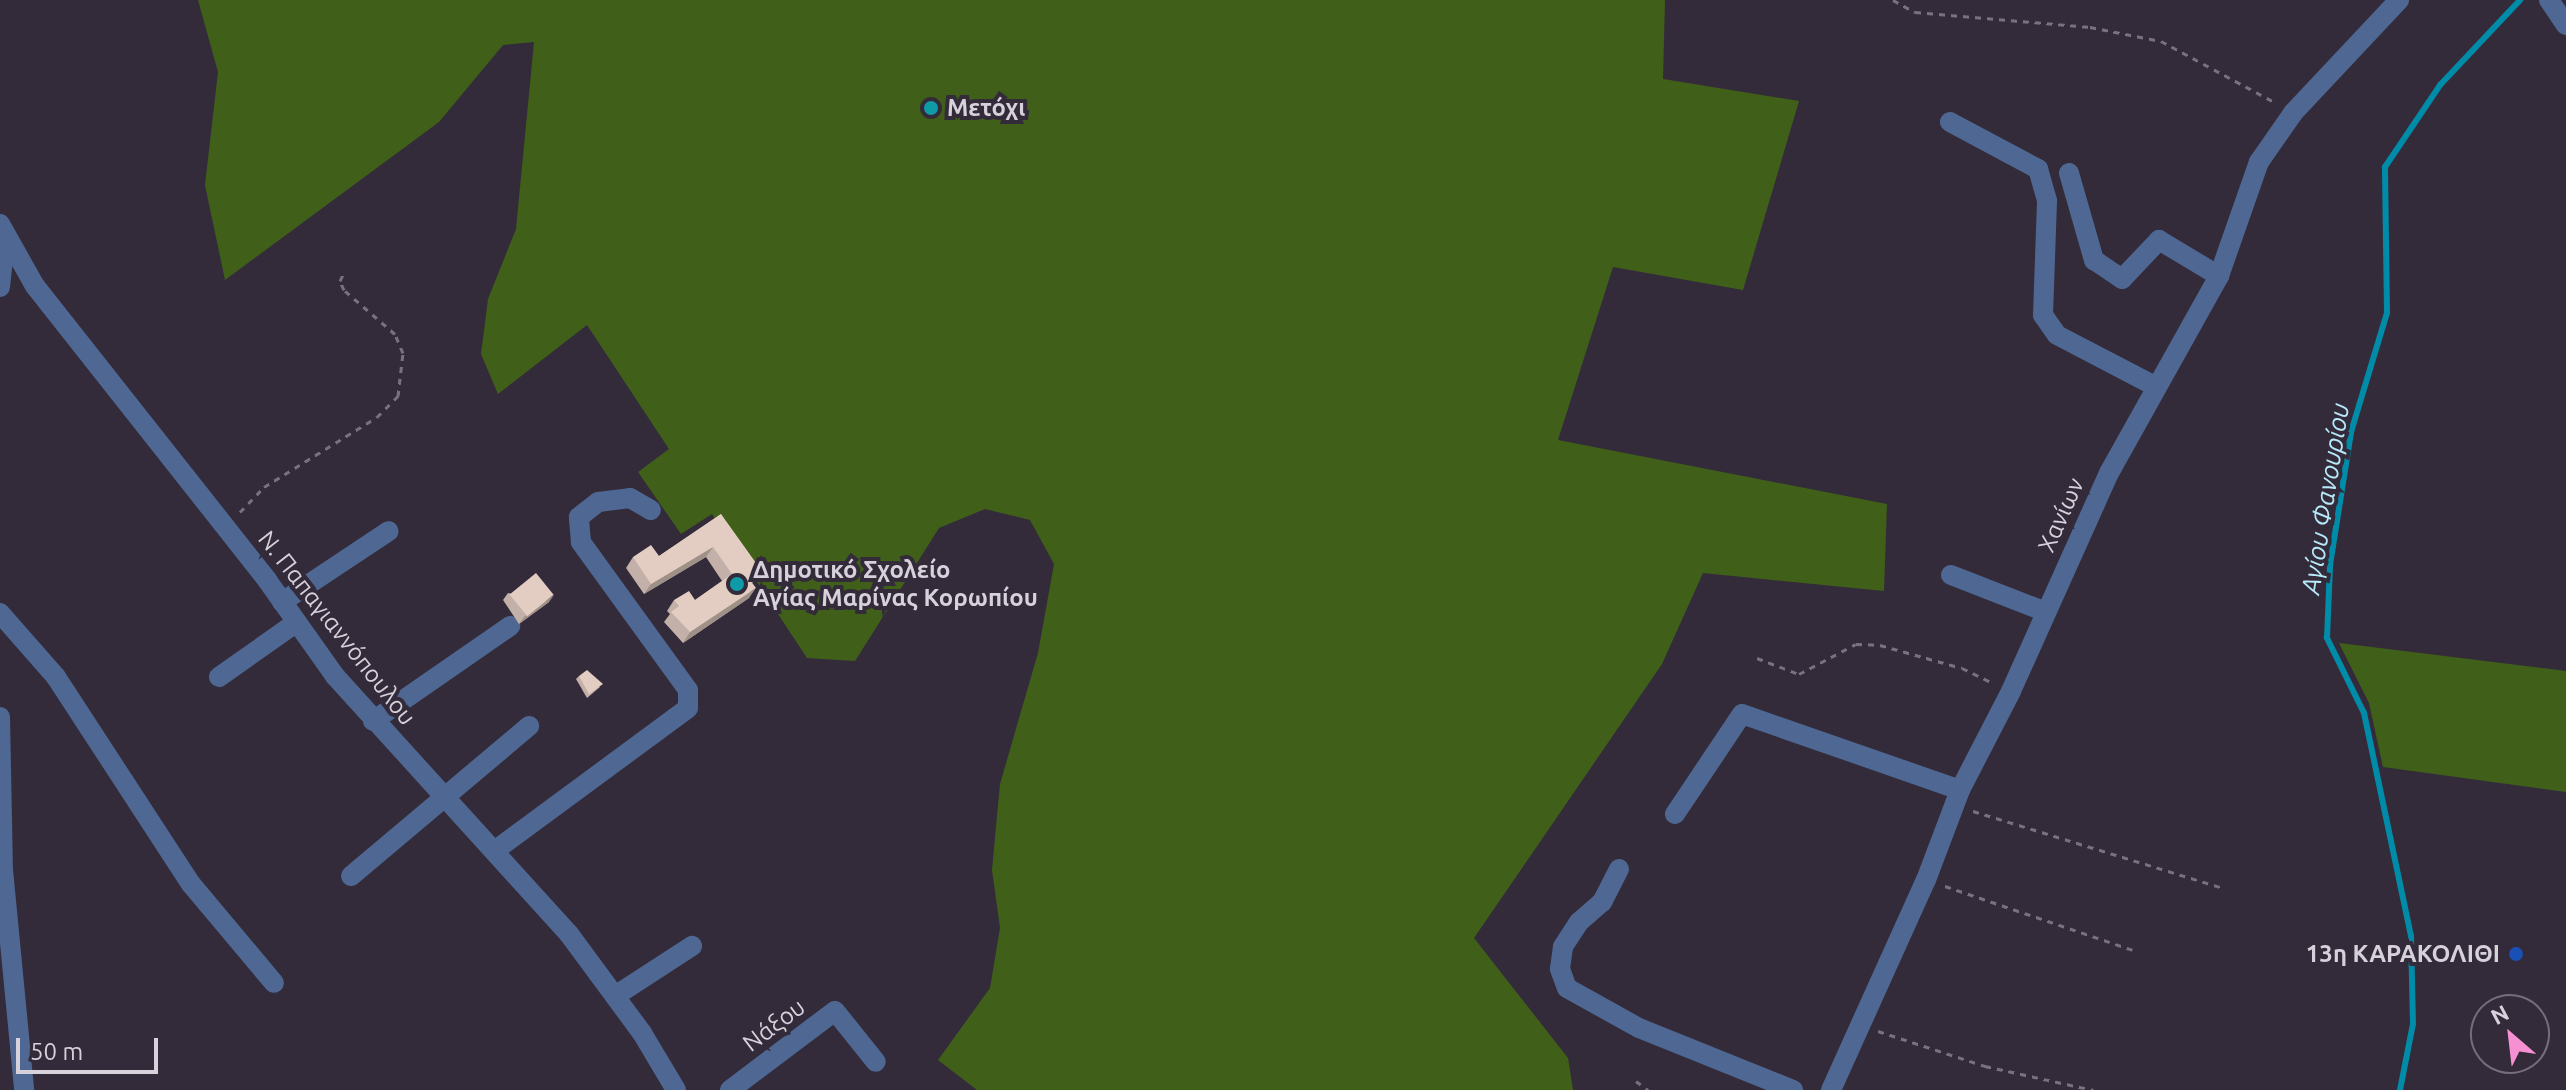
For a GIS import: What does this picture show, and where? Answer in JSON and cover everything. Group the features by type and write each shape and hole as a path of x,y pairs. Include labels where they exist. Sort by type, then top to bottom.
{"street":[{"name":"Χανίων","path":"1831,1090 1863,1027 1926,880 1957,798 2011,691 2109,473 2219,276 2259,162 2293,113 2399,0"},
{"path":"2549,0 2566,25"},
{"path":"1950,122 2038,169 2047,201 2043,315 2057,335 2155,386"},
{"path":"2069,173 2094,260 2122,279 2159,240 2219,276"},
{"path":"0,287 3,232"},
{"name":"Ν. Παπαγιαννόπουλου","path":"3,232 72,335 373,721 497,849 615,996 676,1090"},
{"path":"497,849 688,708 688,690 581,542 579,517 598,502 630,498 651,510"},
{"path":"282,602 389,531"},
{"path":"1951,575 2046,612"},
{"path":"0,613 56,677 191,884 274,983"},
{"path":"219,677 297,622"},
{"path":"373,721 510,626"},
{"path":"1675,814 1742,714 1957,798"},
{"path":"0,717 3,870 24,1090"},
{"path":"351,876 444,794 529,726"},
{"path":"1619,869 1602,902 1579,922 1563,947 1560,969 1567,988 1639,1028 1793,1090"},
{"path":"615,996 692,946"},
{"name":"Νάξου","path":"730,1090 835,1011 876,1062"}],"path":[{"path":"1893,0 1915,12 2090,27 2161,41 2293,113"},
{"path":"230,534 248,499 377,417 398,396 403,353 395,334 344,290 340,281 344,272"},
{"path":"1757,658 1799,674 1856,644 1880,645 1962,668 2011,691"},
{"path":"1957,798 2224,888"},
{"path":"1926,880 2136,951"},
{"path":"1863,1027 1985,1066 2093,1090"},
{"path":"1636,1081 1648,1090"}],"green space":[{"path":"198,0 1665,0 1663,79 1799,101 1743,290 1613,267 1558,440 1887,504 1884,591 1703,573 1662,664 1474,938 1568,1058 1573,1090 977,1090 938,1060 990,988 1000,928 992,870 1000,784 1038,653 1054,564 1030,520 985,509 939,528 855,661 807,658 712,514 681,534 638,472 669,449 587,325 498,394 481,354 488,299 516,229 534,42 503,45 439,122 225,280 205,185 218,72"},
{"path":"2339,643 2566,671 2566,792 2383,767 2369,703"}],"building":[{"name":"Δημοτικό Σχολείο Αγίας Μαρίνας Κορωπίου","path":"721,514 761,570 750,580 756,588 690,632 671,612 679,606 674,600 689,591 695,600 732,574 713,547 651,584 633,557 651,545 659,556"},
{"path":"536,573 554,595 527,616 510,594"},
{"path":"587,670 603,684 589,694 579,676"}],"waterway":[{"name":"Αγίου Φανουρίου","path":"2400,1090 2413,1024 2411,936 2364,713 2327,638 2330,565 2351,432 2387,313 2385,167 2440,85 2520,0"}],"place":[{"name":"Μετόχι","path":"931,108"},
{"name":"Δημοτικό Σχολείο Αγίας Μαρίνας Κορωπίου","path":"737,584"},
{"name":"13η ΚΑΡΑΚΟΛΙΘΙ","path":"2516,954"}]}
